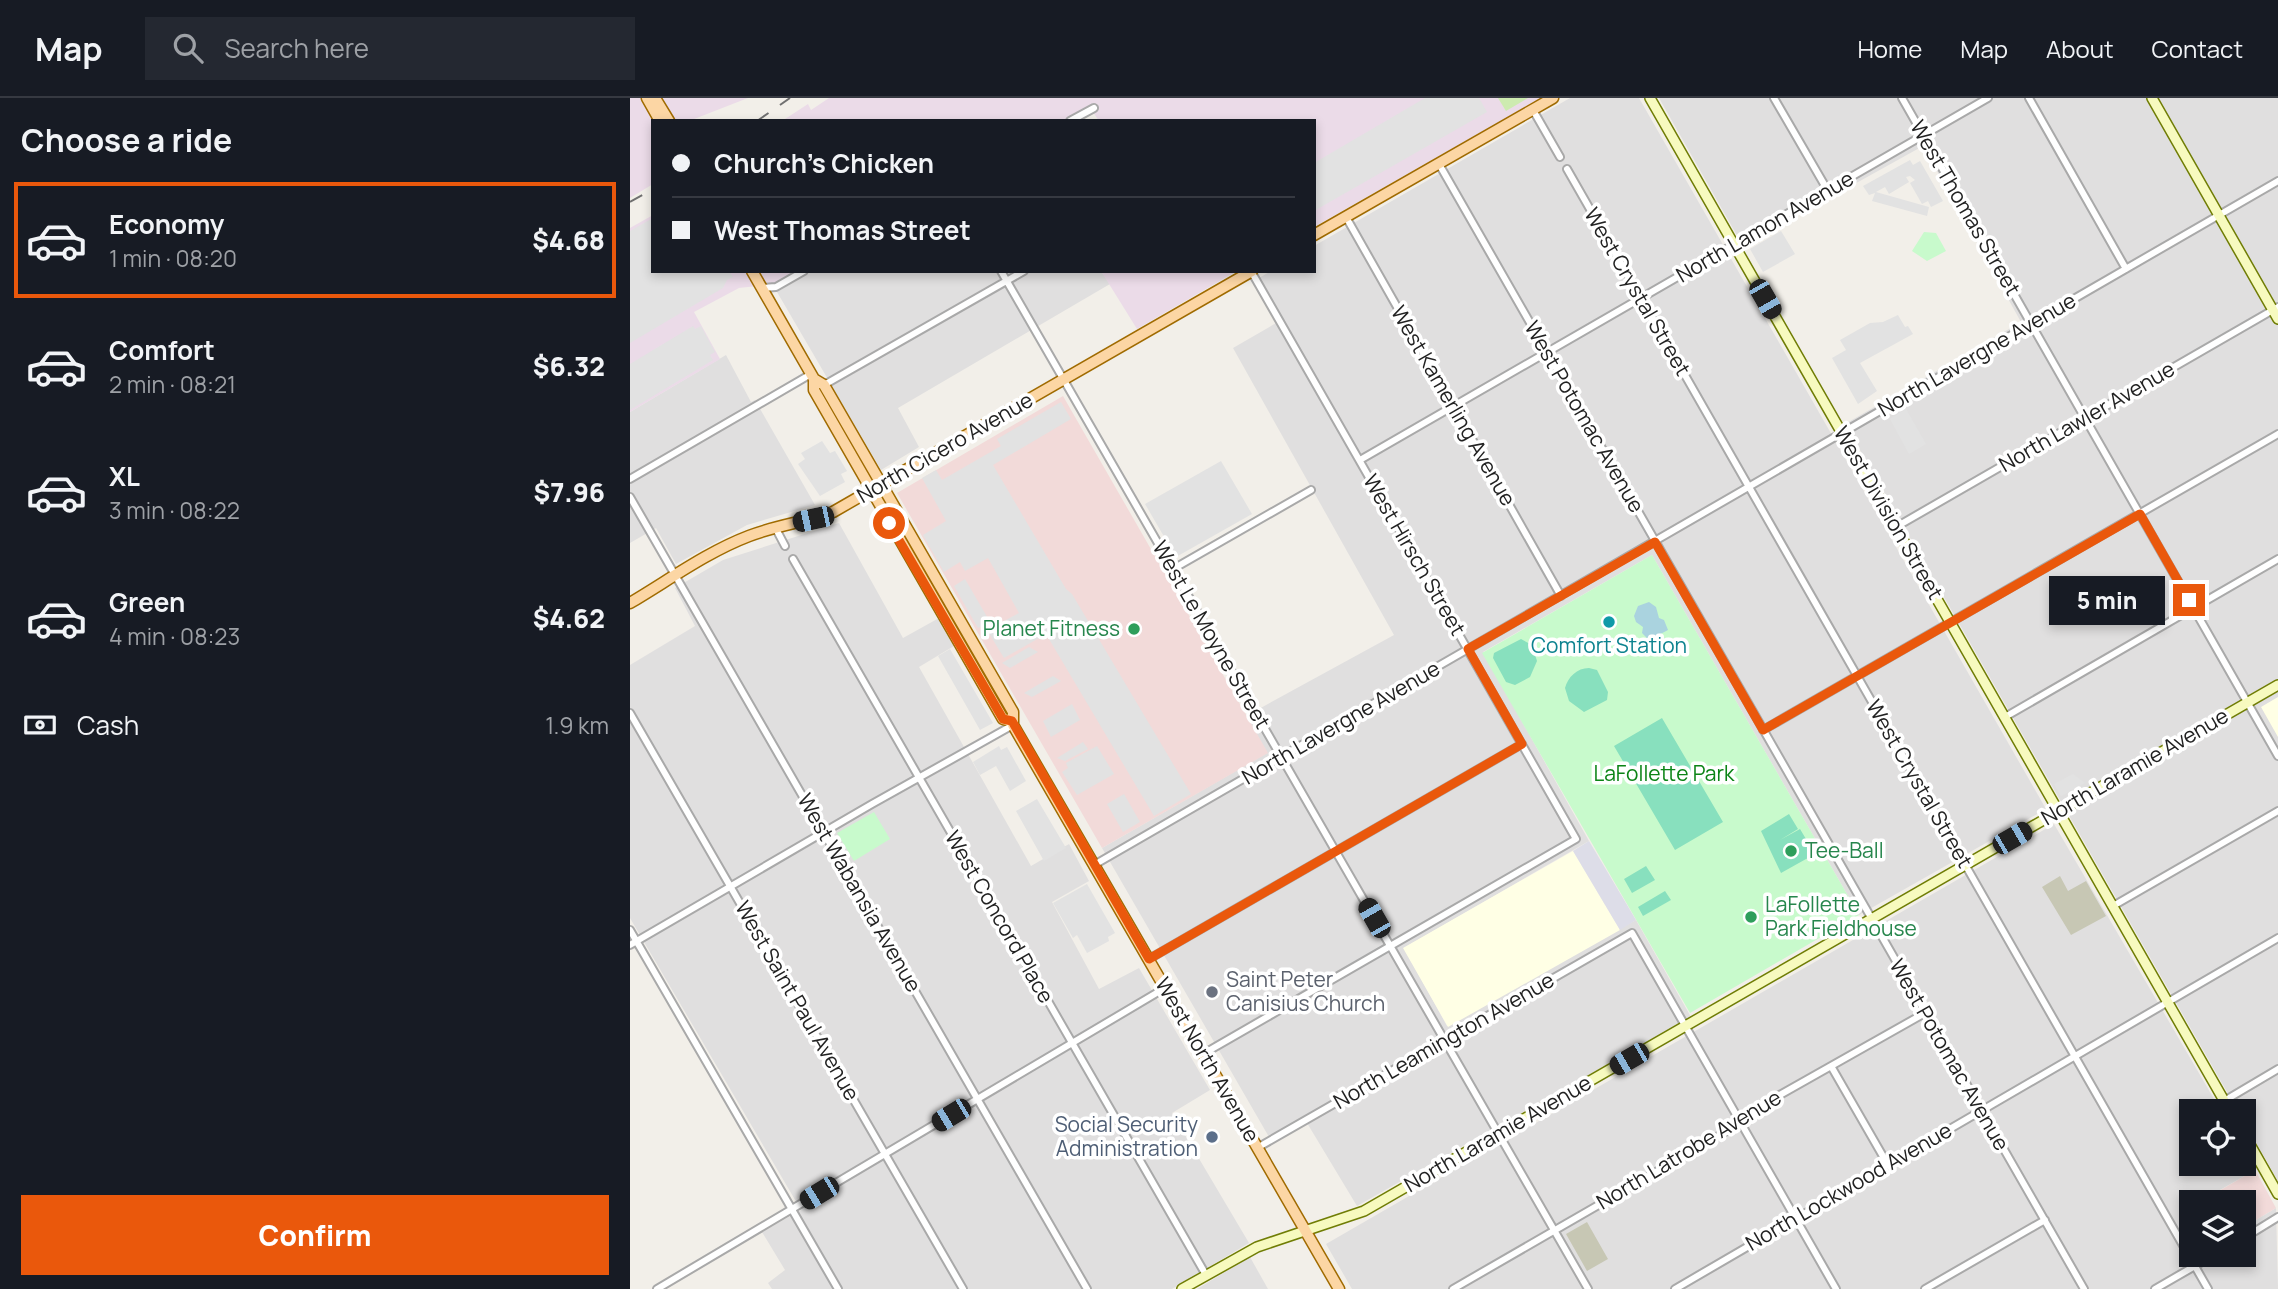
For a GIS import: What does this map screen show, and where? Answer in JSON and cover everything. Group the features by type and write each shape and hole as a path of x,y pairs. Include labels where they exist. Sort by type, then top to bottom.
{"main road":[{"path":"647,98 659,119"},
{"path":"655,98 667,119"},
{"path":"1316,234 1553,98"},
{"name":"West North Avenue","path":"753,273 813,376 824,385 1014,714 1012,723"},
{"name":"North Cicero Avenue","path":"630,603 724,547 775,527 834,512 1249,273"},
{"name":"West North Avenue","path":"813,376 814,390 871,490 1003,719 1012,723 1339,1289"}],"street":[{"name":"West Division Street","path":"1650,98 2223,1099"},
{"path":"1774,98 1828,191"},
{"name":"West Thomas Street","path":"1902,98 2278,756"},
{"name":"North Lamon Avenue","path":"1360,460 1989,98"},
{"path":"2029,98 2126,269"},
{"path":"2152,98 2276,312"},
{"path":"1074,119 1094,108"},
{"path":"1533,110 1560,157"},
{"name":"West Potomac Avenue","path":"1438,164 2084,1289"},
{"name":"West Crystal Street","path":"1567,169 2179,1238"},
{"name":"North Lavergne Avenue","path":"1094,865 2278,181"},
{"name":"West Kamerling Avenue","path":"1346,217 1561,596"},
{"path":"762,288 776,287 800,273"},
{"name":"West Le Moyne Street","path":"1002,273 1588,1289"},
{"path":"824,385 1021,273"},
{"name":"West Hirsch Street","path":"1253,273 1576,839 1390,946"},
{"name":"North Lawler Avenue","path":"1896,527 2276,312"},
{"path":"630,480 813,376"},
{"path":"1763,730 2278,434"},
{"path":"1173,569 1311,490"},
{"name":"West Wabansia Avenue","path":"630,497 1087,1289"},
{"path":"775,527 785,546"},
{"name":"West Concord Place","path":"793,559 1206,1275"},
{"path":"2005,717 2278,559"},
{"name":"North Laramie Avenue","path":"1182,1289 1257,1247 1355,1216 2278,685"},
{"name":"West Saint Paul Avenue","path":"630,713 963,1289"},
{"path":"633,944 1012,723"},
{"path":"1149,959 1522,744"},
{"path":"2113,906 2278,811"},
{"path":"630,930 633,944 838,1289"},
{"name":"North Leamington Avenue","path":"1257,1148 1632,933 1686,1027"},
{"name":"North Lockwood Avenue","path":"1675,1289 2278,938"},
{"path":"1203,1054 1390,946"},
{"path":"657,1289 1165,988"},
{"name":"North Latrobe Avenue","path":"1453,1289 1732,1128 1746,1114 1925,1013"},
{"path":"1686,1027 1836,1289"},
{"path":"1831,1066 1888,1165"},
{"path":"2227,1099 2278,1069"},
{"path":"2256,1155 2278,1194"},
{"path":"2256,1231 2278,1217"},
{"path":"1925,1289 2045,1220"},
{"path":"2155,1289 2193,1267"},
{"name":"West Crystal Street","path":"2196,1267 2208,1289"}],"shaded area":[{"path":"630,98 748,98 694,119 651,119 651,185 630,198"},
{"path":"829,98 1541,98 1316,226 1316,119 1098,119 1089,106 1066,119 785,119 808,104 811,110"},
{"path":"1425,98 1479,98 1487,112 1316,210 1316,162"},
{"path":"1570,98 1639,98 2046,809 1859,915 1652,555 1483,652 1589,841 1404,948 1447,1026 1636,920 1691,1017 1357,1206 1304,1118 1269,1137 1102,848 1267,753 1246,716 1394,635 1233,348 1283,319 1259,278 1268,273 1316,273 1316,245"},
{"path":"1659,98 2278,98 2278,1181 2256,1142 2256,1099 2231,1099 1845,424 2021,322 1923,146 1743,246"},
{"path":"1910,160 1913,165 1920,161 1943,201 1931,207 1928,201 1922,204 1910,183 1915,180 1910,176 1906,177 1909,182 1889,194 1885,187 1876,192 1929,207 1927,216 1872,201 1875,193 1869,195 1863,186"},
{"path":"651,216 651,273 796,273 777,284 739,288 694,312 720,359 630,412 630,228"},
{"path":"651,219 651,273 730,273 733,277 727,280 723,288 630,343 630,231"},
{"path":"1781,231 1795,254 1763,272 1750,249"},
{"path":"810,273 1102,273 1110,284 898,408 919,447 881,470 777,292"},
{"path":"1102,273 1234,273 1137,329"},
{"path":"1898,315 1913,334 1860,363 1877,391 1858,404 1832,358 1846,350 1840,340 1870,323 1883,322"},
{"path":"693,326 695,329 701,326 715,352 710,355 713,360 630,410 630,364"},
{"path":"726,355 751,402 755,400 815,505 747,525 676,564 656,528 630,543 630,412"},
{"path":"1063,396 1268,753 1102,848 897,493"},
{"path":"1061,402 1071,419 993,465 1191,794 1154,816 1046,634 1004,658 984,625 978,628 954,586 965,579 993,627 1019,613 988,558 965,571 960,562 944,572 923,535 946,521 922,478 936,470 942,480 1001,446 997,439"},
{"path":"1906,409 1926,444 1909,454 1890,419"},
{"path":"822,441 830,453 835,451 847,471 841,474 845,482 820,496 798,464 805,459 801,453"},
{"path":"1221,461 1252,514 1176,557 1145,504"},
{"path":"839,523 903,638 939,618 954,646 919,667 1031,866 1069,844 1089,881 1052,902 1099,989 1139,968 1210,1090 1172,1113 1249,1243 1172,1289 772,1289 768,1283 785,1270 762,1232 801,1210 630,918 630,665 695,626 675,588 723,560"},
{"path":"1029,647 1038,652 1010,668 1002,663"},
{"path":"950,649 993,723 980,730 938,656"},
{"path":"1053,676 1061,681 1032,697 1024,693"},
{"path":"2278,697 2278,737 2261,707"},
{"path":"1072,704 1080,720 1051,737 1043,721"},
{"path":"1083,742 1088,749 1065,761 1057,758"},
{"path":"999,746 1001,750 1007,747 1026,781 1010,791 996,766 980,775 973,762"},
{"path":"1097,746 1114,774 1077,795 1062,772 1068,768 1066,763"},
{"path":"2073,774 2085,783 2061,796 2054,784"},
{"path":"1124,794 1140,822 1123,832 1107,804"},
{"path":"1037,799 1066,848 1044,861 1016,811"},
{"path":"2054,824 2214,1099 2179,1099 2179,1176 2244,1176 2220,1190 2179,1190 2179,1267 2256,1267 2256,1220 2276,1208 2278,1289 1352,1289 1326,1244"},
{"path":"1589,841 1636,920 1620,930 1573,851"},
{"path":"1573,851 1620,930 1448,1027 1403,948"},
{"path":"2060,876 2068,891 2086,881 2106,916 2071,935 2042,887"},
{"path":"1087,884 1115,933 1108,937 1109,941 1087,953 1077,935 1073,938 1053,903"},
{"path":"2256,1172 2276,1208 2256,1220 2256,1190 2221,1190 2245,1176 2256,1176"},
{"path":"1587,1222 1608,1259 1587,1271 1566,1234"},
{"path":"1250,1257 1268,1289 1197,1289"}],"green space":[{"path":"1498,98 1528,98 1506,111"},
{"path":"1924,232 1936,233 1946,251 1927,261 1912,251"},
{"name":"LaFollette Park","path":"1652,555 1859,915 1690,1013 1482,653"},
{"path":"1521,639 1532,645 1537,661 1530,677 1515,685 1506,682 1493,658 1494,653"},
{"path":"1589,668 1597,670 1608,692 1607,700 1584,712 1569,701 1565,688 1574,674"},
{"path":"1662,718 1723,822 1675,850 1614,746"},
{"path":"874,812 890,839 854,861 837,833"},
{"name":"Tee-Ball","path":"1789,814 1798,829 1780,840 1800,829 1815,854 1781,873 1761,831"},
{"path":"1646,866 1655,880 1632,893 1624,879"},
{"path":"1665,891 1671,900 1643,916 1638,907"}],"water":[{"path":"1649,602 1656,607 1659,618 1664,620 1668,630 1649,640 1642,633 1643,627 1636,622 1634,616 1638,606"}],"railway":[{"path":"760,119 790,98"},
{"path":"630,202 651,190"}],"place":[{"name":"Comfort Station","path":"1609,622"},
{"name":"Planet Fitness","path":"1134,629"},
{"name":"Tee-Ball","path":"1791,851"},
{"name":"LaFollette Park Fieldhouse","path":"1751,917"},
{"name":"Saint Peter Canisius Church","path":"1212,992"},
{"name":"Social Security Administration","path":"1212,1137"}],"route":[{"path":"889,523 1003,719 1012,721 1149,959 1522,744 1468,649 1655,542 1763,730 2140,514 2189,600"}]}
